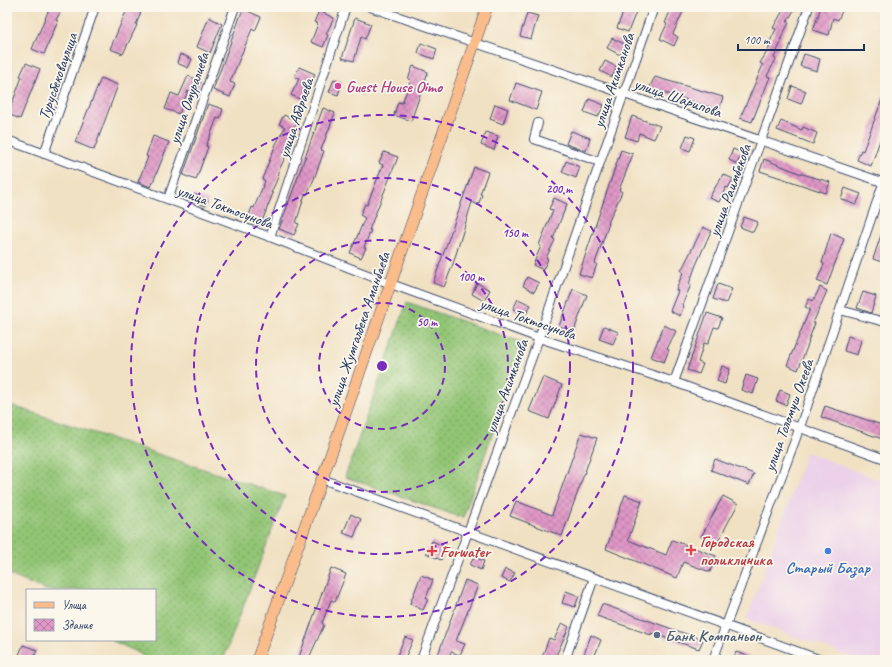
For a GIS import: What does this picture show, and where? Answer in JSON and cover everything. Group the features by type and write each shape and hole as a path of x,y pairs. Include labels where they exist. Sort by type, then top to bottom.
{"main road":[{"name":"улица Жумгалбека Аманбаева","path":"257,660 488,7"}],"street":[{"name":"Турусбековаулица","path":"44,154 95,7"},
{"name":"улица Омуралиева","path":"168,199 235,7"},
{"name":"улица Абдраева","path":"270,237 346,7"},
{"name":"улица Шарипова","path":"370,7 884,181"},
{"name":"улица Акимканова","path":"421,660 539,338 654,7"},
{"name":"улица Раимбекова","path":"674,382 809,7"},
{"path":"538,123 534,139 600,162"},
{"name":"улица Токтосунова","path":"7,140 539,338 674,382 885,459"},
{"name":"улица Толомуш Океева","path":"713,660 800,427 884,181"},
{"path":"840,310 885,322"},
{"path":"322,479 821,660"},
{"path":"565,660 594,578"}],"shaded area":[{"name":"Старый Базар","path":"806,452 885,482 885,660 859,660 747,619"}],"green space":[{"path":"407,302 524,343 463,518 345,477"},
{"path":"7,404 285,496 223,660 149,660 137,652 113,641 156,641 156,589 44,589 7,574"}],"building":[{"path":"50,7 63,7 56,20 58,21 44,54 32,49"},
{"path":"128,7 143,7 137,25 123,54 110,49"},
{"path":"625,7 638,7 628,32 617,28"},
{"path":"672,7 685,7 673,34 678,37 674,46 660,39 667,24 665,23"},
{"path":"785,7 796,7 787,22 789,23 780,40 782,40 774,58 776,59 767,76 770,77 752,122 740,118 763,65 760,63 770,47 768,46 776,29 773,28"},
{"path":"821,7 838,7 843,9 838,20 833,18 829,35 813,30"},
{"path":"243,9 261,17 255,31 252,29 230,82 235,84 230,97 213,90"},
{"path":"319,11 334,18 326,34 328,35 323,47 311,42 318,24 314,22"},
{"path":"527,13 538,16 531,39 520,36"},
{"path":"209,17 222,24 210,53 197,47"},
{"path":"355,18 371,24 365,39 361,37 354,61 342,58"},
{"path":"612,38 626,45 620,55 607,48"},
{"path":"421,43 437,49 434,59 418,53"},
{"path":"180,54 192,59 188,68 177,63"},
{"path":"804,54 820,59 817,71 800,66"},
{"path":"605,61 617,67 612,77 600,71"},
{"path":"26,63 40,69 20,119 8,114 22,77 20,76"},
{"path":"413,66 428,72 411,121 394,115 398,102 402,103 411,80 408,79"},
{"path":"299,67 315,74 304,101 291,95 299,79 295,77"},
{"path":"188,76 201,81 195,94 188,91 179,114 165,109 171,93 179,96"},
{"path":"655,77 723,97 719,110 649,88"},
{"path":"101,78 118,85 94,150 75,142"},
{"path":"334,79 342,82 338,95 329,92"},
{"path":"516,83 542,92 536,110 510,100"},
{"path":"792,86 806,91 801,104 788,99"},
{"path":"884,94 885,126 871,166 857,160 861,150 863,151"},
{"path":"589,99 604,105 598,117 584,112"},
{"path":"208,104 223,109 220,119 217,118 206,146 208,147 196,180 183,175"},
{"path":"495,104 508,109 503,124 490,119"},
{"path":"323,108 335,113 321,150 324,151 314,179 307,195 305,194 296,223 299,224 294,235 279,229"},
{"path":"284,115 298,122 288,138 291,140 283,155 286,156 277,174 279,175 271,193 273,193 261,224 248,218 252,207 254,208 265,181 262,179 276,144 285,127 279,124"},
{"path":"632,116 660,126 654,139 639,133 637,141 625,137"},
{"path":"781,121 802,130 803,127 817,133 813,144 777,130"},
{"path":"571,131 590,138 586,151 566,144"},
{"path":"486,132 498,136 494,150 481,145"},
{"path":"687,135 695,138 690,151 682,148"},
{"path":"153,136 169,142 151,187 138,182 148,157 146,156"},
{"path":"733,149 742,153 737,164 729,160"},
{"path":"621,150 633,154 619,190 622,192 608,223 595,263 597,264 592,278 579,274"},
{"path":"384,152 398,157 369,230 371,230 364,247 366,248 361,258 350,253 365,218 360,215 365,204 367,205 383,165 379,163"},
{"path":"764,159 799,173 830,182 826,193 760,171"},
{"path":"566,161 580,167 576,178 562,172"},
{"path":"474,167 488,172 480,194 482,195 478,205 472,202 453,264 444,287 433,283"},
{"path":"723,174 733,179 728,188 726,187 719,202 709,198"},
{"path":"845,188 861,194 856,205 841,199"},
{"path":"194,194 208,200 206,206 191,200"},
{"path":"554,198 567,204 553,239 555,240 546,258 548,259 543,270 533,265 553,210 549,209"},
{"path":"744,217 758,222 753,232 740,227"},
{"path":"885,226 885,263 873,259"},
{"path":"703,227 711,231 689,284 691,285 682,305 684,306 680,316 670,311 678,291 676,290 683,272 681,271"},
{"path":"831,233 844,239 827,285 817,281 824,264 822,263"},
{"path":"527,277 539,283 534,292 523,286"},
{"path":"477,283 490,290 484,301 472,294"},
{"path":"718,284 732,289 726,303 713,299"},
{"path":"820,287 827,291 813,323 815,323 798,370 787,365 810,309 805,307 809,299 813,301"},
{"path":"573,289 587,295 574,331 559,326"},
{"path":"863,292 876,296 871,313 857,308"},
{"path":"518,299 531,305 525,316 513,309"},
{"path":"707,313 722,318 718,328 714,327 708,344 704,343 698,362 703,364 699,374 687,370"},
{"path":"664,325 676,331 667,349 669,350 664,362 651,357"},
{"path":"604,326 618,332 613,344 599,339"},
{"path":"848,336 861,340 857,355 844,351"},
{"path":"722,366 730,369 725,384 717,381"},
{"path":"746,375 758,379 753,394 741,390"},
{"path":"543,377 562,385 549,419 529,411"},
{"path":"780,390 790,394 786,405 776,401"},
{"path":"825,406 885,426 885,440 821,417"},
{"path":"581,433 597,438 562,536 510,516 516,501 552,515"},
{"path":"715,459 754,474 749,485 711,470"},
{"path":"625,495 642,501 628,540 666,555 672,540 716,556 710,572 683,562 677,578 606,549"},
{"path":"723,496 738,504 716,545 701,537"},
{"path":"351,514 361,519 354,537 343,533"},
{"path":"432,541 446,547 441,560 426,553"},
{"path":"474,557 484,561 481,570 470,565"},
{"path":"331,568 346,574 335,602 331,600 322,623 324,625 308,660 298,660"},
{"path":"505,569 515,573 510,582 501,578"},
{"path":"421,575 433,580 426,598 428,599 423,610 410,604"},
{"path":"465,580 478,585 456,641 465,644 460,655 451,652 448,660 436,660"},
{"path":"566,591 579,596 575,607 562,603"},
{"path":"602,604 703,640 699,649 651,633 651,635 597,616"},
{"path":"562,623 569,627 554,660 541,660 549,638 554,640"},
{"path":"591,635 601,640 593,660 582,660"},
{"path":"405,637 413,640 404,660 395,660"},
{"path":"23,645 37,650 33,660 19,655"},
{"path":"736,652 757,659 733,660"}],"place":[{"name":"Guest House Oimo","path":"338,86"},
{"name":"Городская поликлиника","path":"691,550"},
{"name":"Forwater","path":"432,551"},
{"name":"Старый Базар","path":"828,551"},
{"name":"Банк Компаньон","path":"657,635"}]}
